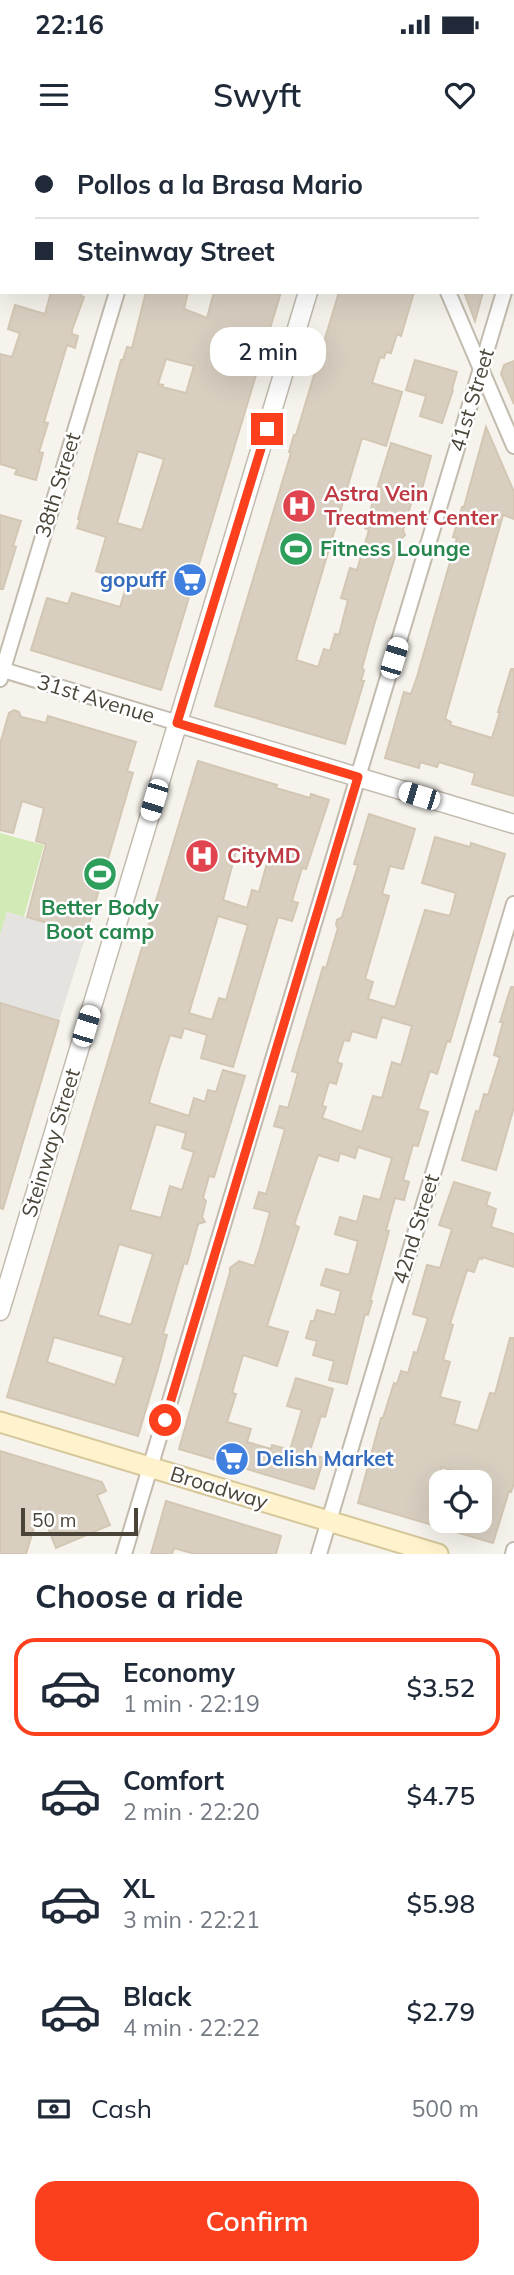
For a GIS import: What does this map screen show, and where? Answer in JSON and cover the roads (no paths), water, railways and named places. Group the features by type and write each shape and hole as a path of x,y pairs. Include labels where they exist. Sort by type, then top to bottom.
{"main road":[{"name":"Broadway","path":"0,1422 438,1554"}],"street":[{"name":"38th Street","path":"1,673 116,294"},
{"name":"Steinway Street","path":"0,1311 307,294"},
{"path":"449,294 514,446"},
{"name":"41st Street","path":"124,1554 503,294"},
{"name":"31st Avenue","path":"1,673 514,824"},
{"name":"42nd Street","path":"318,1554 514,904"}],"place":[{"name":"Astra Vein Treatment Center","path":"299,506"},
{"name":"Fitness Lounge","path":"296,549"},
{"name":"gopuff","path":"190,580"},
{"name":"CityMD","path":"202,856"},
{"name":"Better Body Boot camp","path":"100,874"},
{"name":"Delish Market","path":"232,1459"}]}
